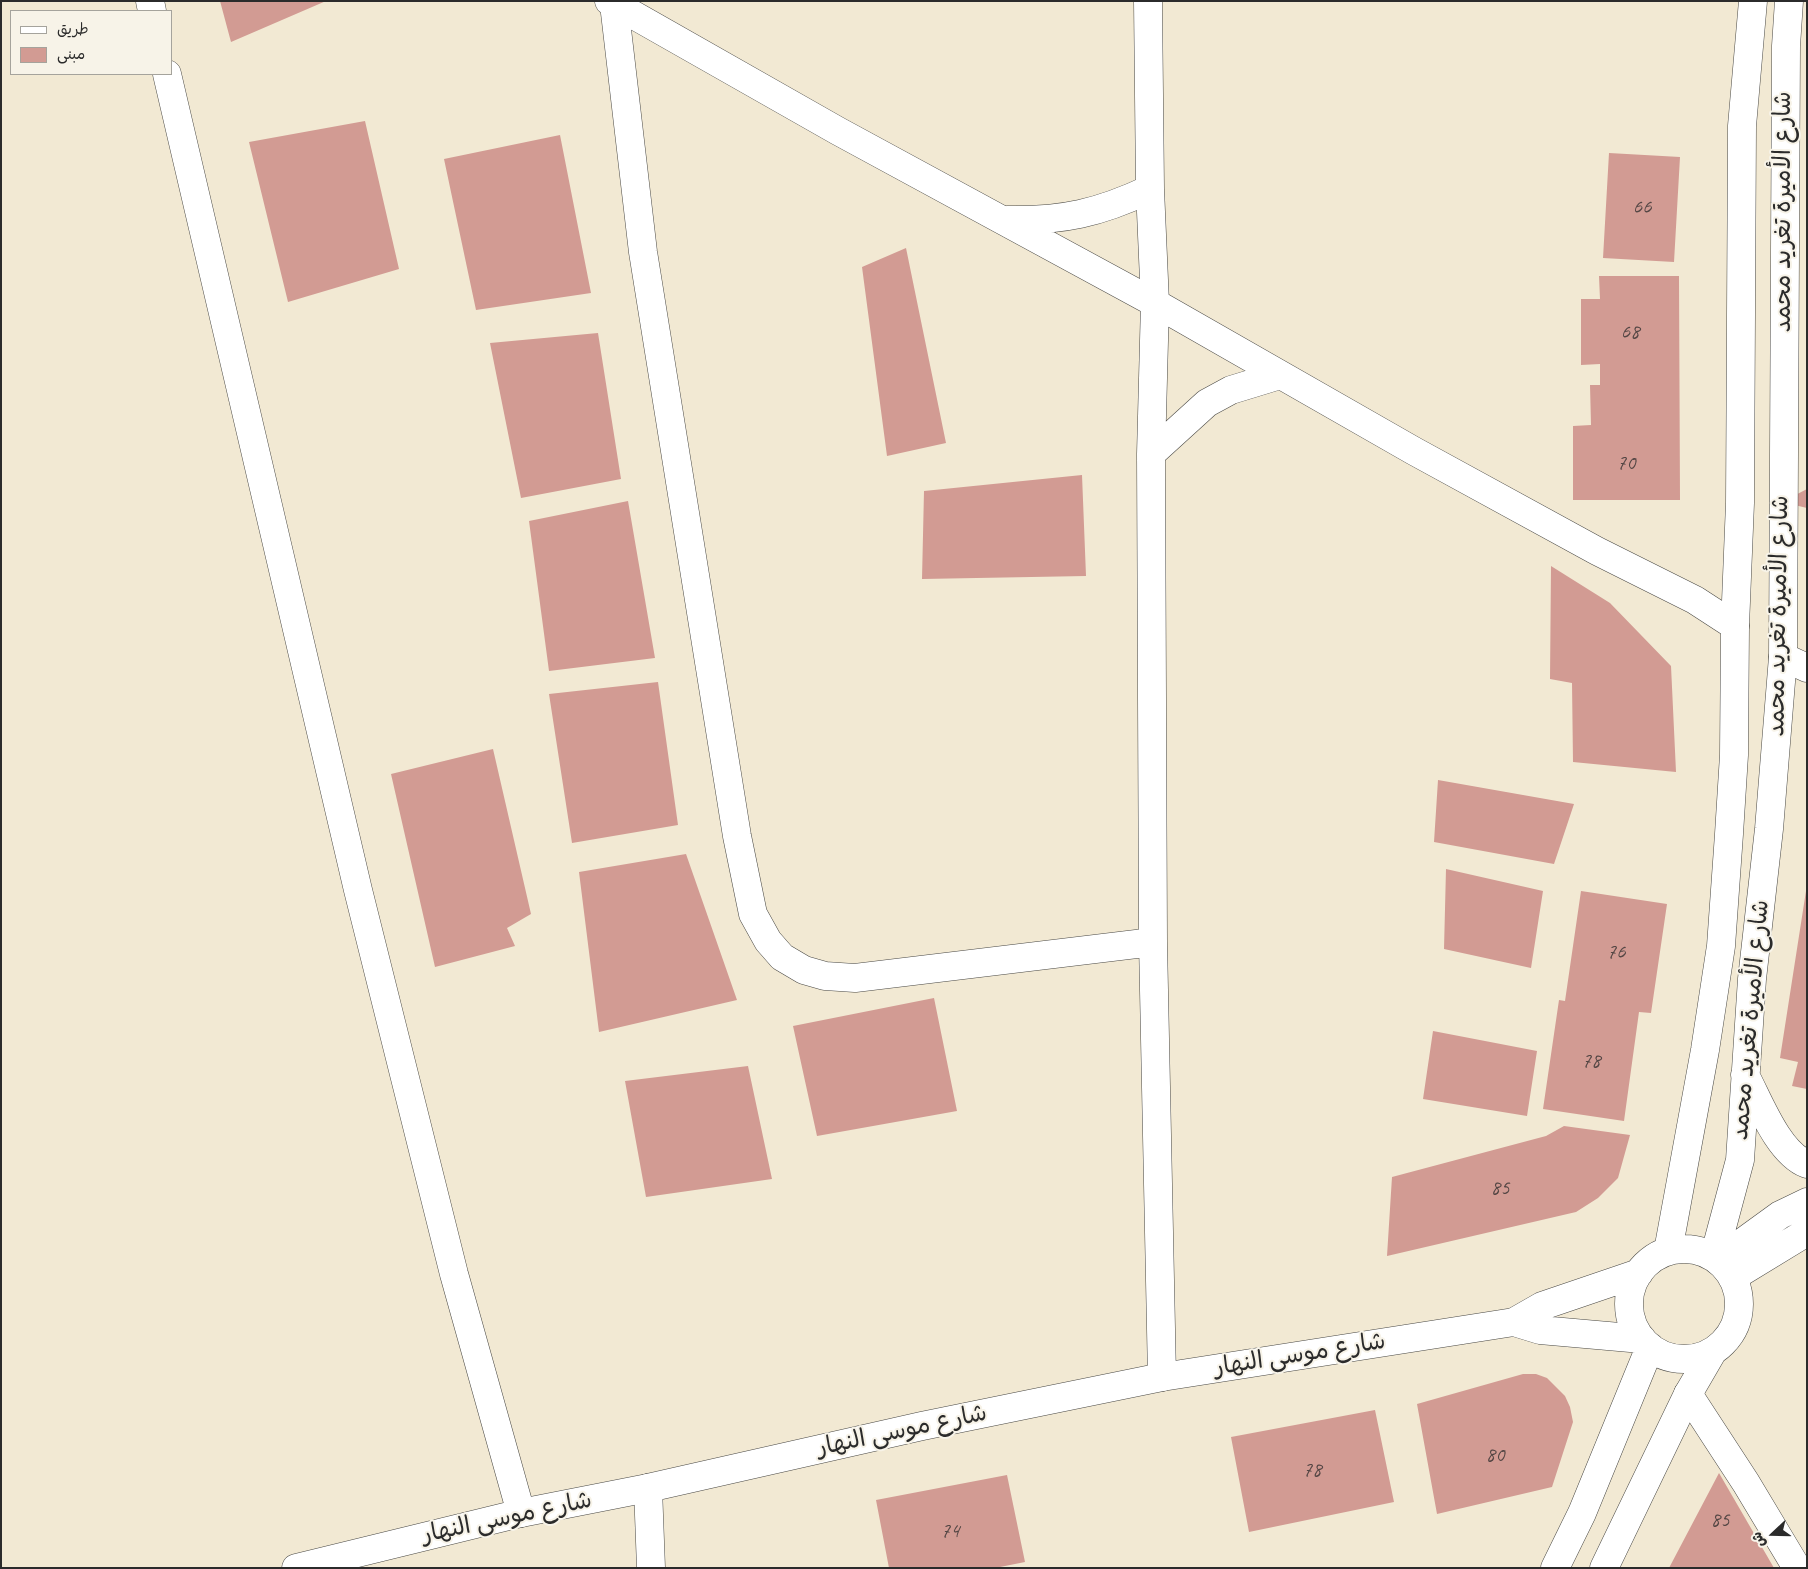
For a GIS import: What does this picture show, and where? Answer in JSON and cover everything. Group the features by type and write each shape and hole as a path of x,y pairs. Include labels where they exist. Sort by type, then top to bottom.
{"street":[{"path":"1148,1 1150,189 1155,303 1151,454 1153,942 1162,1377"},
{"name":"شارع الأميرة تغريد محمد","path":"1668,1251 1706,1050 1721,946 1734,755 1735,626 1740,503 1742,126 1753,1"},
{"name":"شارع الأميرة تغريد محمد","path":"1722,1264 1740,1160 1758,918 1769,829 1795,662 1786,46 1789,1"},
{"path":"612,3 838,131 1155,303 1588,547 1695,600 1735,626"},
{"path":"612,3 642,252 675,465 737,836 752,914 768,941 782,957 804,970 825,976 856,978 1153,942"},
{"path":"167,75 358,890 454,1274 521,1513"},
{"path":"1003,220 1041,221 1079,216 1116,206 1150,189"},
{"path":"1151,454 1208,403 1231,390 1280,375"},
{"path":"1745,1074 1774,1132 1800,1161 1807,1164"},
{"path":"1722,1264 1780,1215 1807,1202"},
{"path":"1722,1264 1807,1232"},
{"path":"1604,1568 1688,1394 1713,1351 1730,1333 1739,1310 1738,1293 1722,1264 1700,1250 1684,1248 1668,1251 1657,1256 1639,1273 1629,1299 1634,1327 1646,1343 1665,1355 1681,1359 1698,1358 1713,1351"},
{"name":"شارع موسى النهار","path":"296,1568 521,1513 648,1488 922,1426 1162,1377 1514,1322 1542,1306 1639,1273"},
{"name":"شارع موسى النهار","path":"1514,1322 1540,1330 1646,1343"},
{"path":"1555,1568 1582,1513 1646,1343"},
{"path":"1688,1394 1746,1483 1797,1568"},
{"path":"648,1488 651,1568"}],"building":[{"path":"220,1 326,1 231,42"},
{"path":"365,121 399,269 288,302 249,142"},
{"path":"560,135 591,293 476,310 444,159"},
{"path":"1609,153 1680,157 1674,262 1603,258"},
{"path":"906,248 946,443 887,456 862,267"},
{"path":"1599,276 1679,276 1680,500 1573,500 1573,426 1591,425 1590,385 1600,385 1600,364 1581,365 1581,299 1600,299"},
{"path":"598,333 621,479 521,498 490,343"},
{"path":"1082,475 1086,576 922,579 924,491"},
{"path":"1807,489 1807,508 1782,502"},
{"path":"628,501 655,658 549,671 529,521"},
{"path":"1551,566 1610,603 1671,666 1676,772 1573,762 1572,683 1550,679"},
{"path":"658,682 678,825 572,843 549,694"},
{"path":"493,749 531,914 507,928 515,946 435,967 391,774"},
{"path":"1438,780 1574,804 1554,864 1434,842"},
{"path":"686,854 737,1000 599,1032 579,872"},
{"path":"1446,869 1543,891 1531,968 1444,949"},
{"path":"1581,891 1667,904 1651,1013 1639,1012 1624,1121 1543,1109 1559,1000 1565,1001"},
{"path":"1806,891 1807,1089 1792,1086 1798,1062 1780,1058"},
{"path":"934,998 957,1111 817,1136 793,1026"},
{"path":"1433,1031 1537,1051 1527,1116 1423,1099"},
{"path":"748,1066 772,1179 646,1197 625,1081"},
{"path":"1564,1126 1630,1135 1618,1178 1598,1198 1576,1212 1387,1256 1392,1177 1546,1136"},
{"path":"1523,1374 1536,1374 1547,1378 1565,1396 1570,1407 1573,1422 1552,1487 1437,1514 1417,1404"},
{"path":"1375,1410 1394,1502 1249,1532 1231,1437"},
{"path":"1719,1473 1774,1568 1669,1568"},
{"path":"1007,1475 1025,1562 995,1568 889,1568 876,1500"}]}
